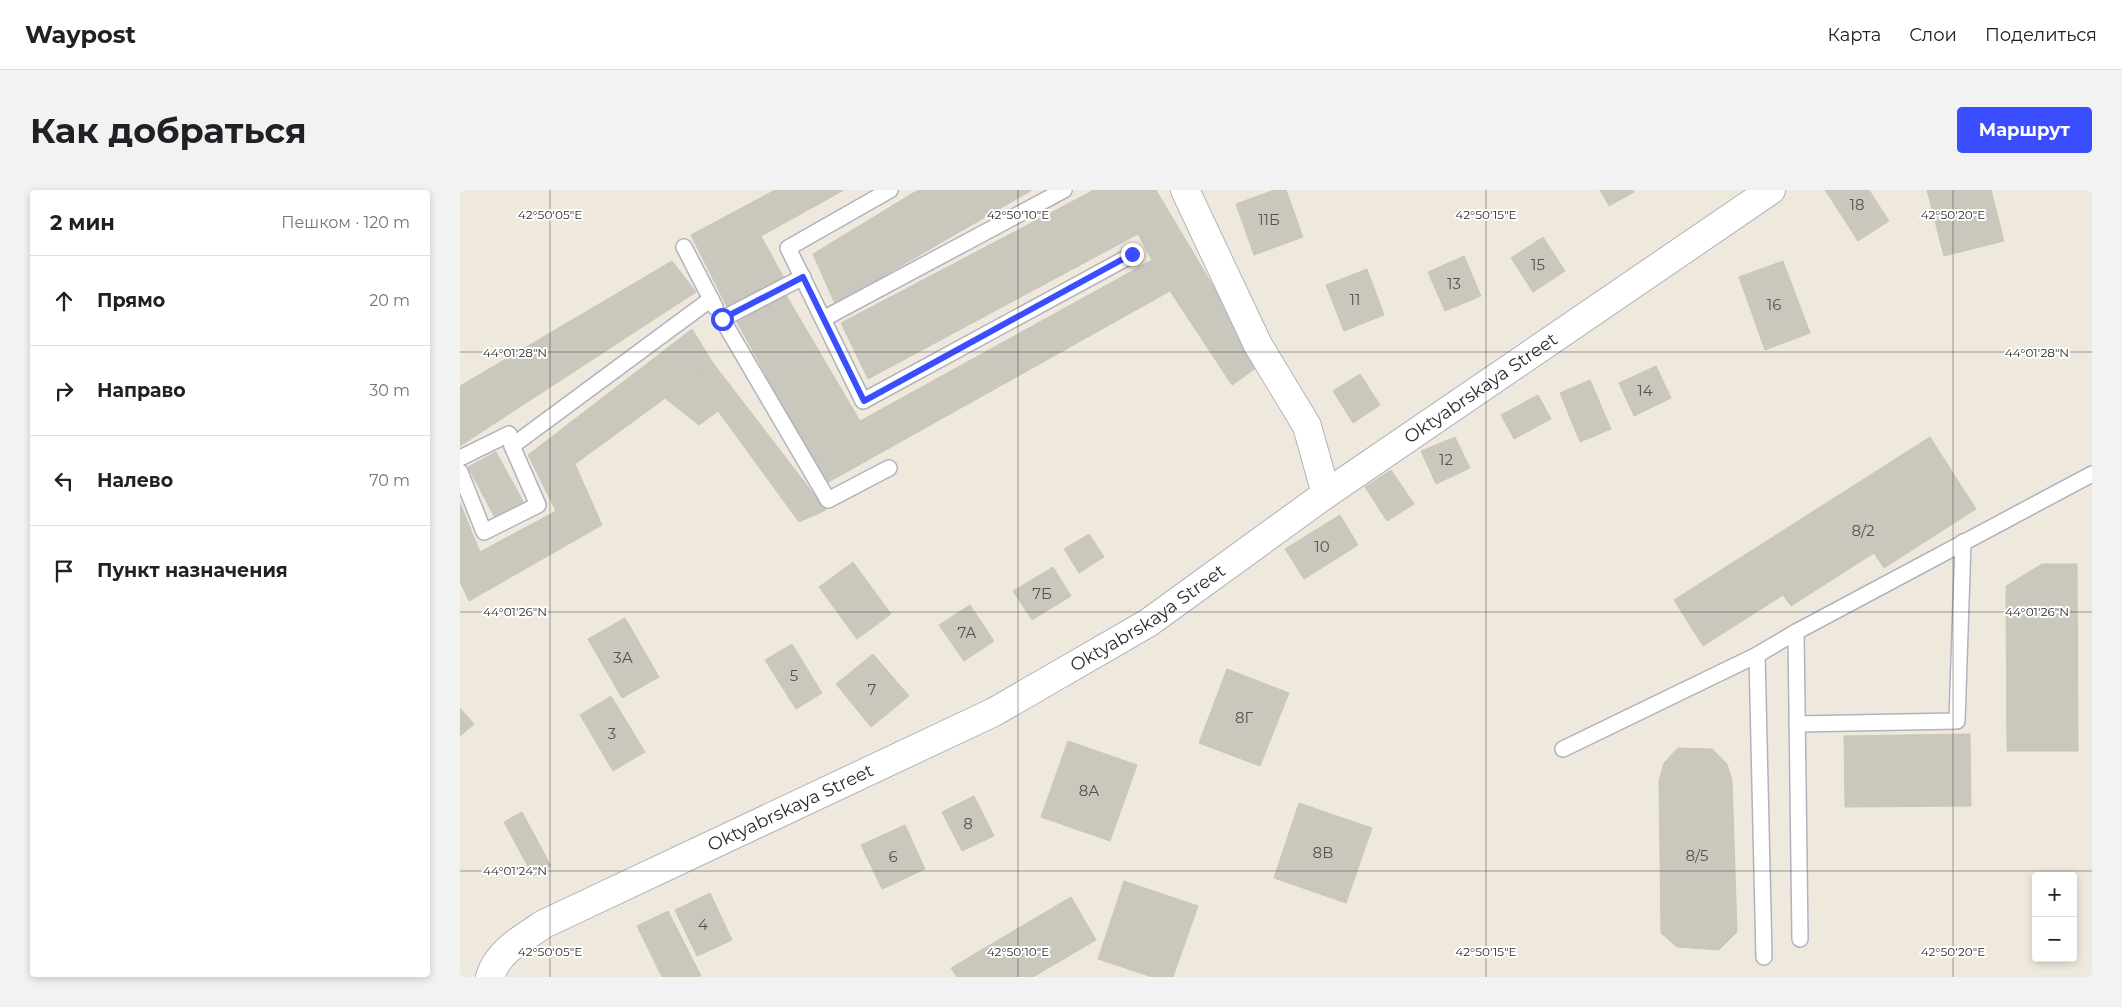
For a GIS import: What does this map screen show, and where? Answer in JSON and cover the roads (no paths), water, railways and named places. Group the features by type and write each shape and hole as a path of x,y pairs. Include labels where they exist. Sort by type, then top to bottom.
{"street":[{"path":"1185,190 1258,345 1307,426 1326,494"},
{"name":"Oktyabrskaya Street","path":"490,977 493,965 514,944 544,924 985,716 1148,623 1326,494 1771,190"}],"lane":[{"path":"890,190 788,248 864,401 1132,254"},
{"path":"823,319 1064,190"},
{"path":"684,247 722,319 828,500 889,468"},
{"path":"722,319 803,277"},
{"path":"512,446 711,299"},
{"path":"460,458 509,434 512,446 538,505 484,532 460,472"},
{"path":"1563,749 1757,655 1796,632 2092,474"},
{"path":"1797,724 1957,721 1963,542"},
{"path":"1796,632 1800,939"},
{"path":"1757,655 1764,957"}]}
